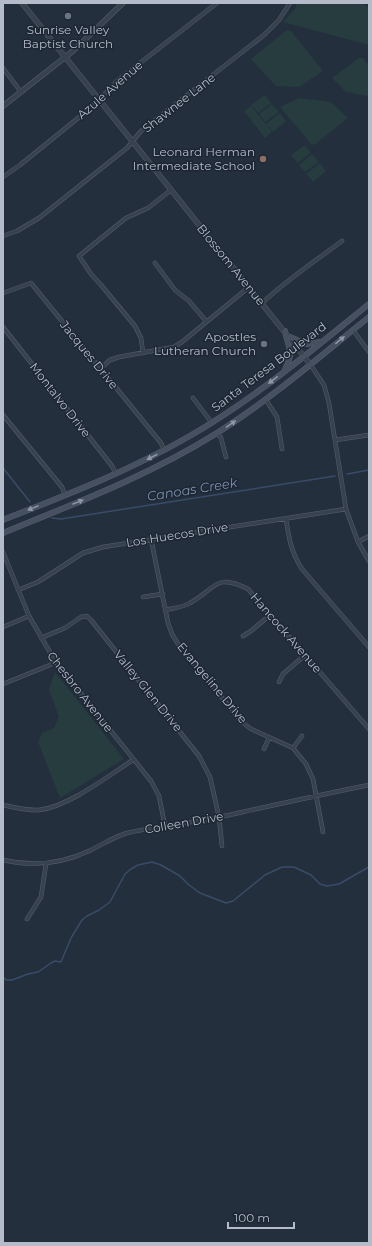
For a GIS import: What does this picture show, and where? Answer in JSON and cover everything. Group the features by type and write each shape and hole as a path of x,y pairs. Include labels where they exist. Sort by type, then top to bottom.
{"main road":[{"name":"Santa Teresa Boulevard","path":"3,520 116,474 164,450 212,422 246,400 285,371 369,304"},
{"name":"Santa Teresa Boulevard","path":"3,532 127,482 177,457 217,433 266,400 369,317"},
{"path":"285,331 291,351 291,356 285,371"},
{"path":"290,337 306,344 321,342"}],"street":[{"name":"Blossom Avenue","path":"22,3 290,337 324,385 329,403 346,509 358,542 369,561"},
{"path":"3,106 65,57 123,3"},
{"name":"Azule Avenue","path":"3,177 93,106 117,81 216,3"},
{"name":"Shawnee Lane","path":"3,236 17,231 39,218 127,148 142,131 264,35 279,20 290,3"},
{"path":"3,68 21,92"},
{"path":"143,353 141,338 135,326 91,274 79,256 126,218 148,208 171,190"},
{"path":"262,303 280,286 297,276 342,241"},
{"path":"155,263 175,290 189,301 206,321"},
{"name":"Jacques Drive","path":"3,293 31,284 101,368 164,450"},
{"path":"101,368 110,360 119,356 174,347 249,287"},
{"name":"Montalvo Drive","path":"3,327 112,466 116,474"},
{"path":"353,330 369,352"},
{"path":"193,398 212,422"},
{"path":"266,400 277,417 282,449"},
{"path":"3,415 62,487 65,495"},
{"path":"217,433 221,438 226,457"},
{"path":"335,440 369,435"},
{"name":"Los Huecos Drive","path":"18,590 38,582 83,553 103,547 346,509"},
{"path":"286,519 289,541 294,556 302,569 369,647"},
{"path":"358,542 369,536"},
{"name":"Evangeline Drive","path":"151,539 168,623 178,644 242,722 251,729 293,748 306,764 313,779 323,832"},
{"name":"Chesbro Avenue","path":"3,552 28,616 41,638 55,661 151,781 159,796 166,826"},
{"name":"Hancock Avenue","path":"166,610 189,604 200,597 211,586 224,582 235,582 248,589 369,729"},
{"path":"143,597 163,594"},
{"path":"243,636 270,615"},
{"path":"3,626 28,616"},
{"name":"Valley Glen Drive","path":"41,638 65,628 81,618 87,616 91,620 199,756 210,777 219,817"},
{"path":"279,682 283,674 305,655"},
{"path":"3,684 50,665 55,661"},
{"path":"293,748 302,736"},
{"path":"264,749 269,738"},
{"path":"3,805 39,810 56,806 73,798 133,760"},
{"name":"Colleen Drive","path":"3,860 17,863 46,864 60,862 126,834 219,817 369,785"},
{"path":"219,817 222,846"},
{"path":"27,919 41,897 46,864"}],"green space":[{"path":"297,3 364,3 369,9 369,45 283,22 295,9"},
{"path":"287,30 291,31 323,71 299,87 276,86 251,59"},
{"path":"359,58 363,58 369,65 369,95 367,96 346,92 332,78"},
{"path":"265,95 271,103 258,113 251,105"},
{"path":"299,98 331,102 348,118 314,145 311,144 280,107"},
{"path":"272,104 279,112 265,122 259,114"},
{"path":"251,106 272,132 265,138 244,111"},
{"path":"280,113 286,121 273,132 266,124"},
{"path":"305,145 311,153 298,163 291,155"},
{"path":"312,154 319,162 305,172 299,165"},
{"path":"320,163 326,171 313,182 306,174"},
{"path":"55,672 124,759 60,798 38,742 42,733 54,728 59,717 49,690"}],"waterway":[{"name":"Canoas Creek","path":"3,468 30,502"},
{"name":"Canoas Creek","path":"347,474 369,470"},
{"name":"Canoas Creek","path":"52,518 61,519 335,476"},
{"path":"3,977 6,980 12,980 38,972 55,961 61,962 71,938 82,920 110,902 125,874 138,865 152,862 161,865 180,876 200,893 226,903 233,901 265,875 282,867 294,867 311,875 320,884 327,886 339,884 369,867"}],"place":[{"name":"Sunrise Valley Baptist Church","path":"68,16"},
{"name":"Leonard Herman Intermediate School","path":"263,159"},
{"name":"Apostles Lutheran Church","path":"264,344"}]}
